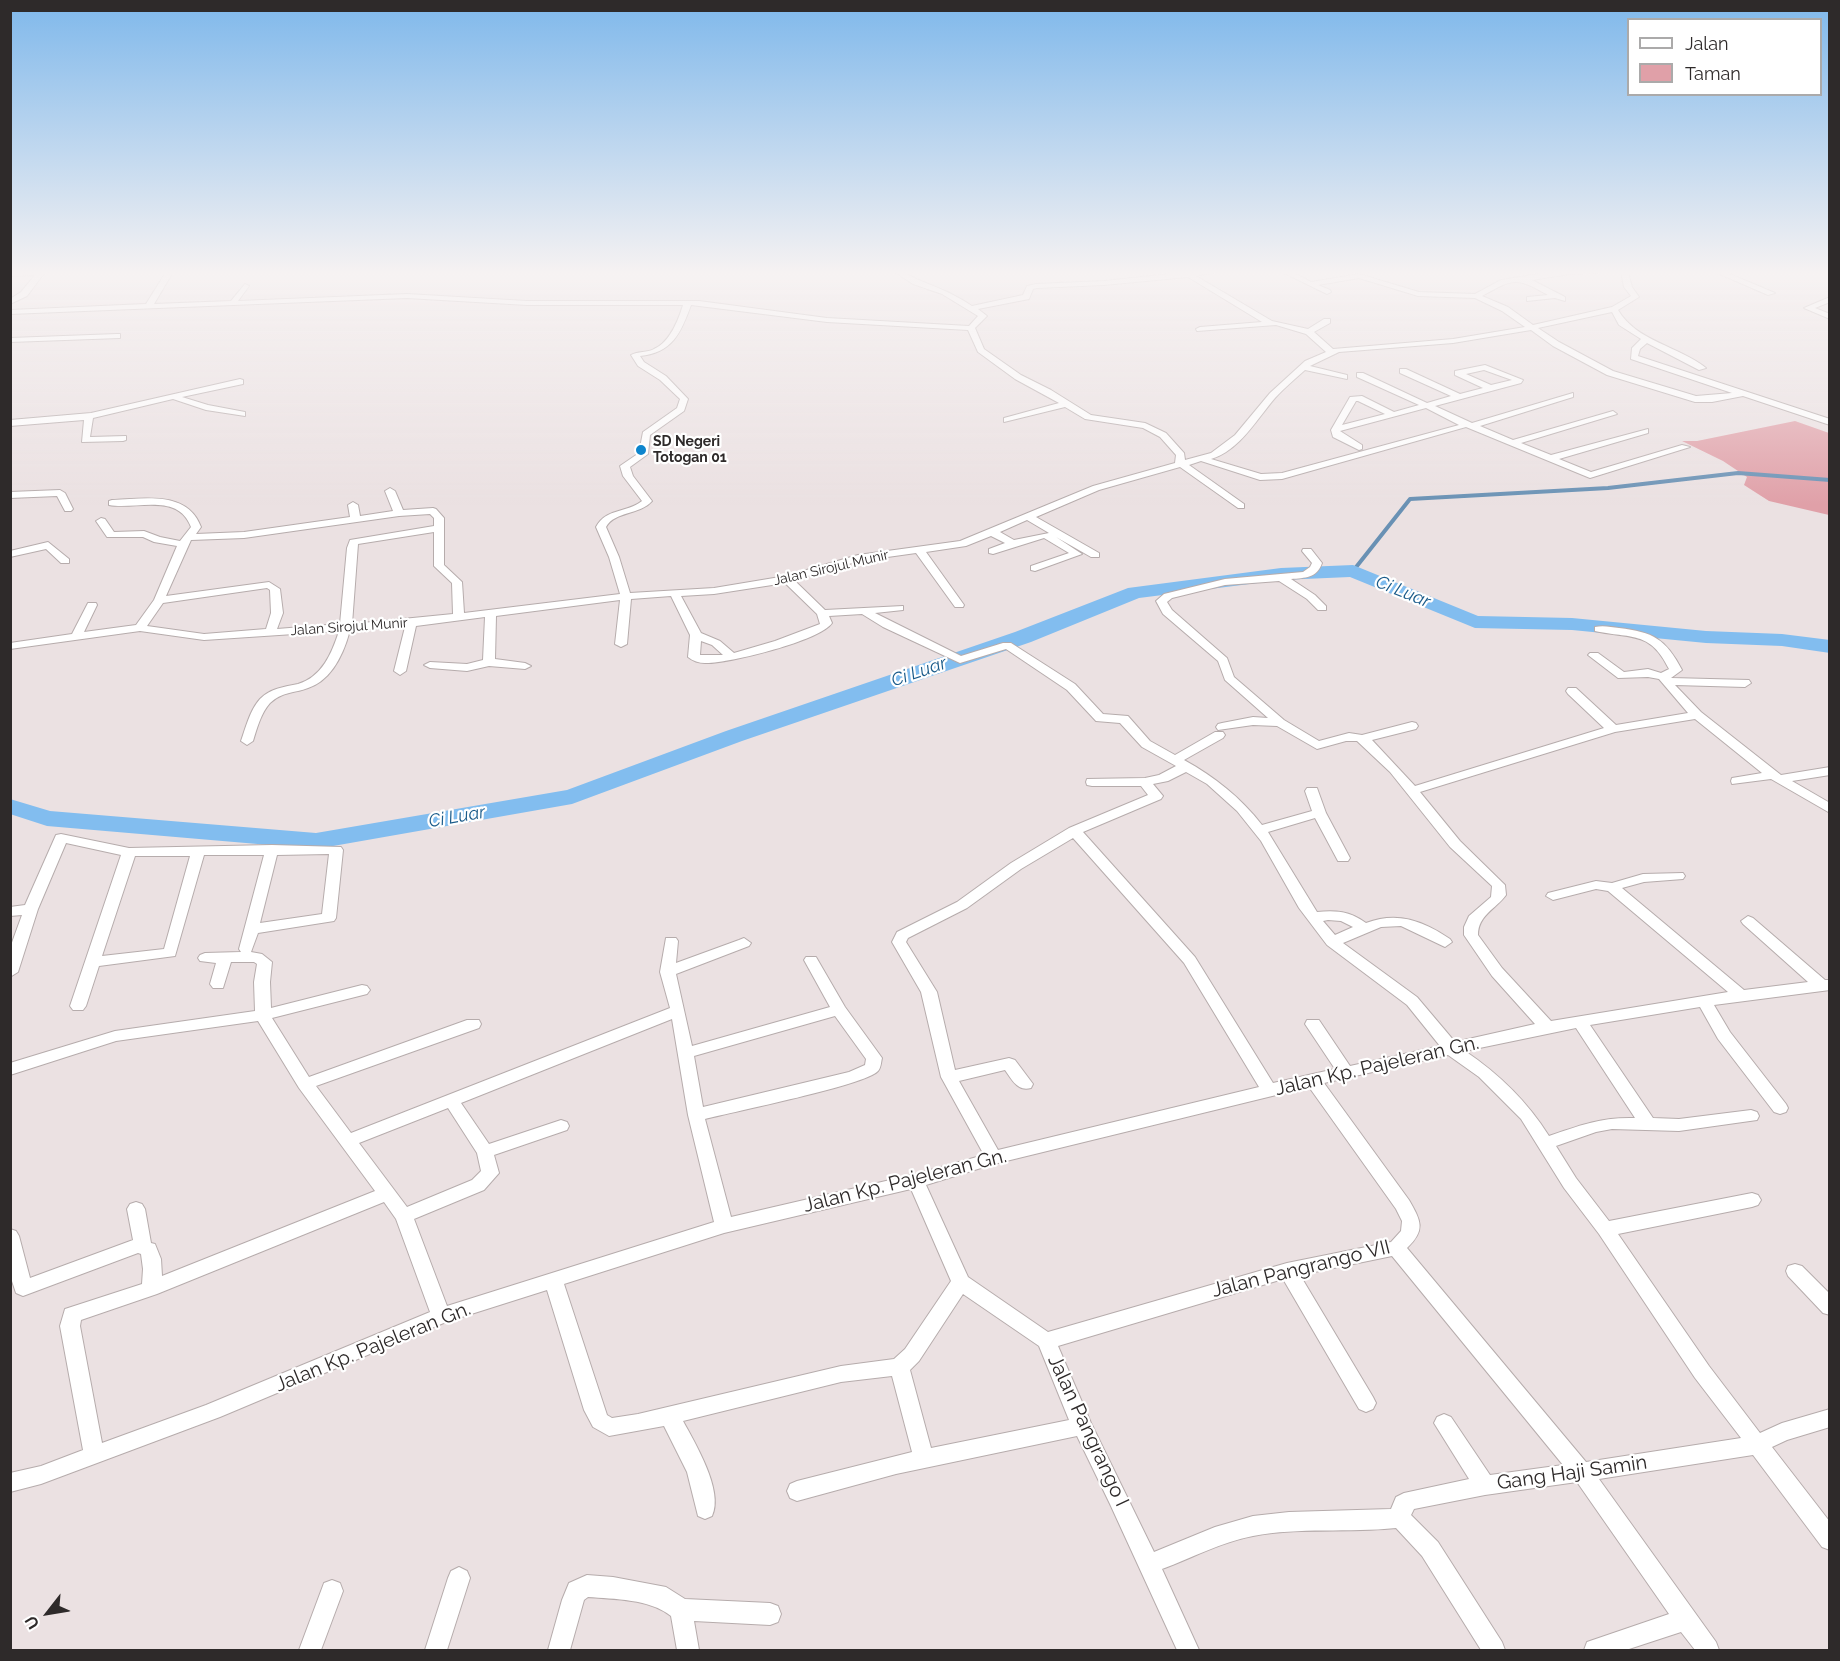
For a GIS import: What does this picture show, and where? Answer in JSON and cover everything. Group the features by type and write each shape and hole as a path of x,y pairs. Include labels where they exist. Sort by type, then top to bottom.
{"street":[{"path":"621,644 626,596 614,556 601,532 602,523 645,504 645,497 631,481 625,466 642,454 646,434 681,409 684,399 663,378 641,364 635,355 657,350"},
{"path":"981,350 1018,377 1048,392 1088,417 1139,425 1156,431 1181,455 1180,463 1241,506"},
{"name":"Jalan Sirojul Munir","path":"10,646 140,628 204,636 411,623 626,596 714,591 787,579 858,558 962,544 1096,488 1180,463 1203,459 1219,452 1238,437 1274,395 1304,367 1330,351 1348,350"},
{"path":"1568,350 1594,366 1695,399 1742,394"},
{"path":"1637,350 1634,357 1639,360 1830,422"},
{"path":"1666,350 1702,368"},
{"path":"1335,430 1460,397 1519,380 1485,366 1458,373 1490,388"},
{"path":"1304,367 1344,377"},
{"path":"1403,371 1460,397"},
{"path":"1360,375 1467,424 1590,475 1685,447"},
{"path":"10,423 89,416 176,397 211,386 240,382"},
{"path":"1203,459 1252,475 1282,476 1570,395"},
{"path":"176,397 206,407 242,414"},
{"path":"1359,447 1336,435 1335,430 1356,398 1392,414"},
{"path":"1007,420 1065,404"},
{"path":"1512,443 1613,414"},
{"path":"89,416 85,440 123,438"},
{"path":"1343,417 1358,423"},
{"path":"1549,459 1645,431"},
{"path":"390,491 399,513"},
{"path":"10,495 60,493 68,509"},
{"path":"112,503 161,503 185,509 195,520 196,527 159,600 140,628"},
{"path":"352,505 356,520"},
{"path":"101,521 111,535 144,534 158,540 187,541 399,513 433,512 439,518 439,566 457,582 459,618"},
{"path":"1029,517 1095,555"},
{"path":"247,741 260,705 269,695 320,677 336,654 347,627 354,542 438,528"},
{"path":"992,532 1013,543"},
{"path":"993,550 1046,535 1077,554 1035,568"},
{"path":"10,554 48,545 65,561"},
{"path":"920,551 959,605"},
{"path":"1307,551 1317,563 1310,573 1217,584 1168,597 1161,604 1167,612 1218,655 1229,678 1280,723 1317,745 1345,737 1363,738 1412,726"},
{"path":"1279,576 1311,597 1322,608"},
{"path":"674,592 696,635 695,659 731,656 820,629 826,623 822,613 787,579"},
{"path":"159,600 269,585 276,589 278,601 270,633"},
{"path":"77,636 92,605"},
{"path":"822,613 899,608"},
{"path":"864,610 877,621 942,649 960,660 1008,645 1071,687 1100,718 1124,719 1144,742 1227,794 1260,830 1312,917 1332,942 1412,1001 1452,1050 1485,1073 1508,1094 1547,1143 1570,1183 1605,1229 1702,1372 1830,1540"},
{"path":"489,662 491,614"},
{"path":"400,672 411,623"},
{"path":"1599,629 1648,637 1660,642 1676,670 1665,679"},
{"path":"696,635 716,643 731,656"},
{"path":"1594,655 1622,676 1648,673 1665,679 1745,683"},
{"path":"430,665 467,668 489,662 525,666"},
{"path":"1665,679 1697,715 1775,777 1830,809"},
{"path":"1572,691 1613,729"},
{"path":"1410,790 1613,729 1697,715"},
{"path":"1092,782 1145,782 1163,778 1220,731 1253,721 1280,723"},
{"path":"1363,738 1468,858 1499,885 1501,892 1498,899 1478,913 1470,928 1471,935 1497,972 1546,1027"},
{"path":"1737,781 1830,771"},
{"path":"994,1158 949,1077 929,992 899,942 902,935 962,905 1016,866 1074,831 1156,796 1145,782"},
{"path":"1312,791 1319,813 1343,858"},
{"path":"1260,830 1319,813"},
{"path":"1074,831 1190,960 1269,1090"},
{"path":"10,972 60,838 129,852 336,850 329,918 252,929"},
{"path":"246,949 272,849"},
{"path":"92,962 170,952 198,851"},
{"path":"78,1006 129,852"},
{"path":"1553,896 1596,885 1612,887 1643,878 1678,876"},
{"path":"1612,887 1741,995"},
{"path":"10,912 32,909"},
{"path":"1312,917 1337,914 1346,916 1365,929"},
{"path":"1332,942 1393,920 1410,921 1445,942"},
{"path":"1748,921 1826,986"},
{"path":"670,941 668,972 678,1011 696,1115 724,1226"},
{"path":"668,972 744,944"},
{"path":"218,984 225,957"},
{"path":"206,958 258,957 265,962 261,982 263,1015 305,1084 404,1216 441,1316"},
{"path":"696,1115 867,1072 874,1064 874,1058 839,1010 811,960"},
{"name":"Jalan Kp. Pajeleran Gn.","path":"10,1483 213,1411 441,1316 554,1282 724,1226 916,1181 994,1158 1269,1090 1546,1027 1741,995 1826,986"},
{"path":"10,1069 115,1036 263,1015 362,990"},
{"path":"1705,1002 1724,1035 1780,1108"},
{"path":"686,1053 839,1010"},
{"path":"347,1141 678,1011"},
{"path":"1580,1022 1649,1125"},
{"path":"305,1084 473,1024"},
{"path":"1313,1024 1346,1073"},
{"path":"949,1077 1010,1065 1025,1084"},
{"name":"Jalan Pangrango VII","path":"1046,1341 1287,1270 1396,1248 1410,1234 1410,1221 1403,1205 1313,1080"},
{"path":"404,1216 485,1179 490,1173 485,1152 451,1100"},
{"path":"1547,1143 1594,1126 1612,1123 1679,1125 1751,1116"},
{"path":"485,1152 561,1126"},
{"path":"554,1282 600,1421 609,1427 841,1374 899,1367 912,1355 961,1282 916,1181"},
{"path":"93,1455 70,1318 79,1312 150,1289 388,1193"},
{"path":"1605,1229 1752,1200"},
{"path":"136,1209 143,1246"},
{"path":"10,1236 17,1291 127,1249 143,1246 149,1249 152,1257 153,1277 150,1289"},
{"path":"1396,1248 1582,1473 1708,1650"},
{"path":"1287,1270 1366,1403"},
{"path":"1795,1272 1830,1306"},
{"name":"Jalan Pangrango I","path":"961,1282 1046,1341 1082,1426 1150,1564 1188,1650"},
{"path":"899,1367 924,1460"},
{"path":"668,1415 680,1434 699,1479 705,1509"},
{"name":"Gang Haji Samin","path":"1400,1518 1403,1504 1411,1500 1485,1485 1582,1473 1756,1445 1782,1432 1830,1418"},
{"path":"1444,1422 1485,1485"},
{"path":"797,1491 924,1460 1082,1426"},
{"path":"1150,1564 1251,1526 1284,1522 1363,1522 1400,1518 1430,1549 1494,1650"},
{"path":"436,1650 459,1578"},
{"path":"559,1650 573,1600 577,1591 587,1586 613,1588 666,1598 681,1610 770,1614"},
{"path":"310,1650 332,1591"},
{"path":"681,1610 688,1650"},
{"path":"1595,1650 1686,1618"}],"green space":[{"path":"1795,421 1829,433 1829,515 1769,501 1744,485 1747,477 1723,461 1682,441 1697,441"}],"waterway":[{"path":"1353,571 1410,499 1608,488 1738,473 1830,480"},
{"name":"Ci Luar","path":"10,806 47,818 316,841 572,797 734,736 1023,637 1135,592 1281,574 1353,571 1475,622 1572,624 1706,637 1782,640 1830,647"}],"place":[{"name":"SD Negeri Totogan 01","path":"641,450"}]}
